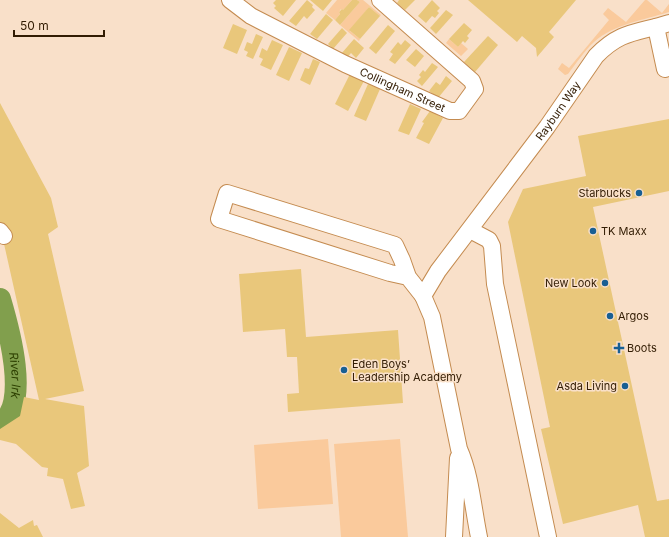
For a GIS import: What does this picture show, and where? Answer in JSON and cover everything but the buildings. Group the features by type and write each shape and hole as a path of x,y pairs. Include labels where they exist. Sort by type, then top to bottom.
{"street":[{"name":"Collingham Street","path":"230,0 251,16 345,64 450,111 459,111 475,89 472,80 380,0"},
{"path":"663,25 665,69"},
{"name":"Rayburn Way","path":"423,296 444,264 499,192 567,87 611,42 632,32 663,25"},
{"path":"408,277 219,219 227,193 395,245 408,277 423,296 432,317 459,449 464,460 479,537"},
{"path":"470,230 489,240 492,246 495,284 548,537"},
{"path":"454,537 459,449"}],"shaded area":[{"path":"337,0 352,0 343,10 341,9 339,12 340,14 335,20 326,13"},
{"path":"357,0 363,0 381,15 380,16 369,7 350,31 360,39 359,41 340,25 360,2"},
{"path":"645,0 647,0 662,13 669,4 669,12 630,23 611,31 594,42 583,53 568,74 565,75 558,69 562,63 569,68 609,20 603,14 608,8 626,22"},
{"path":"449,39 458,47 461,43 468,49 461,56 446,43"},
{"path":"328,439 333,504 258,509 254,445"},
{"path":"400,439 408,537 341,537 334,444"}],"waterway":[{"name":"River Irk","path":"0,299 12,346 16,384 14,401 9,415 0,424"}],"place":[{"name":"Starbucks","path":"639,193"},
{"name":"TK Maxx","path":"593,231"},
{"name":"New Look","path":"605,283"},
{"name":"Argos","path":"610,316"},
{"name":"Boots","path":"619,348"},
{"name":"Eden Boys’ Leadership Academy","path":"344,370"},
{"name":"Asda Living","path":"625,386"}]}
